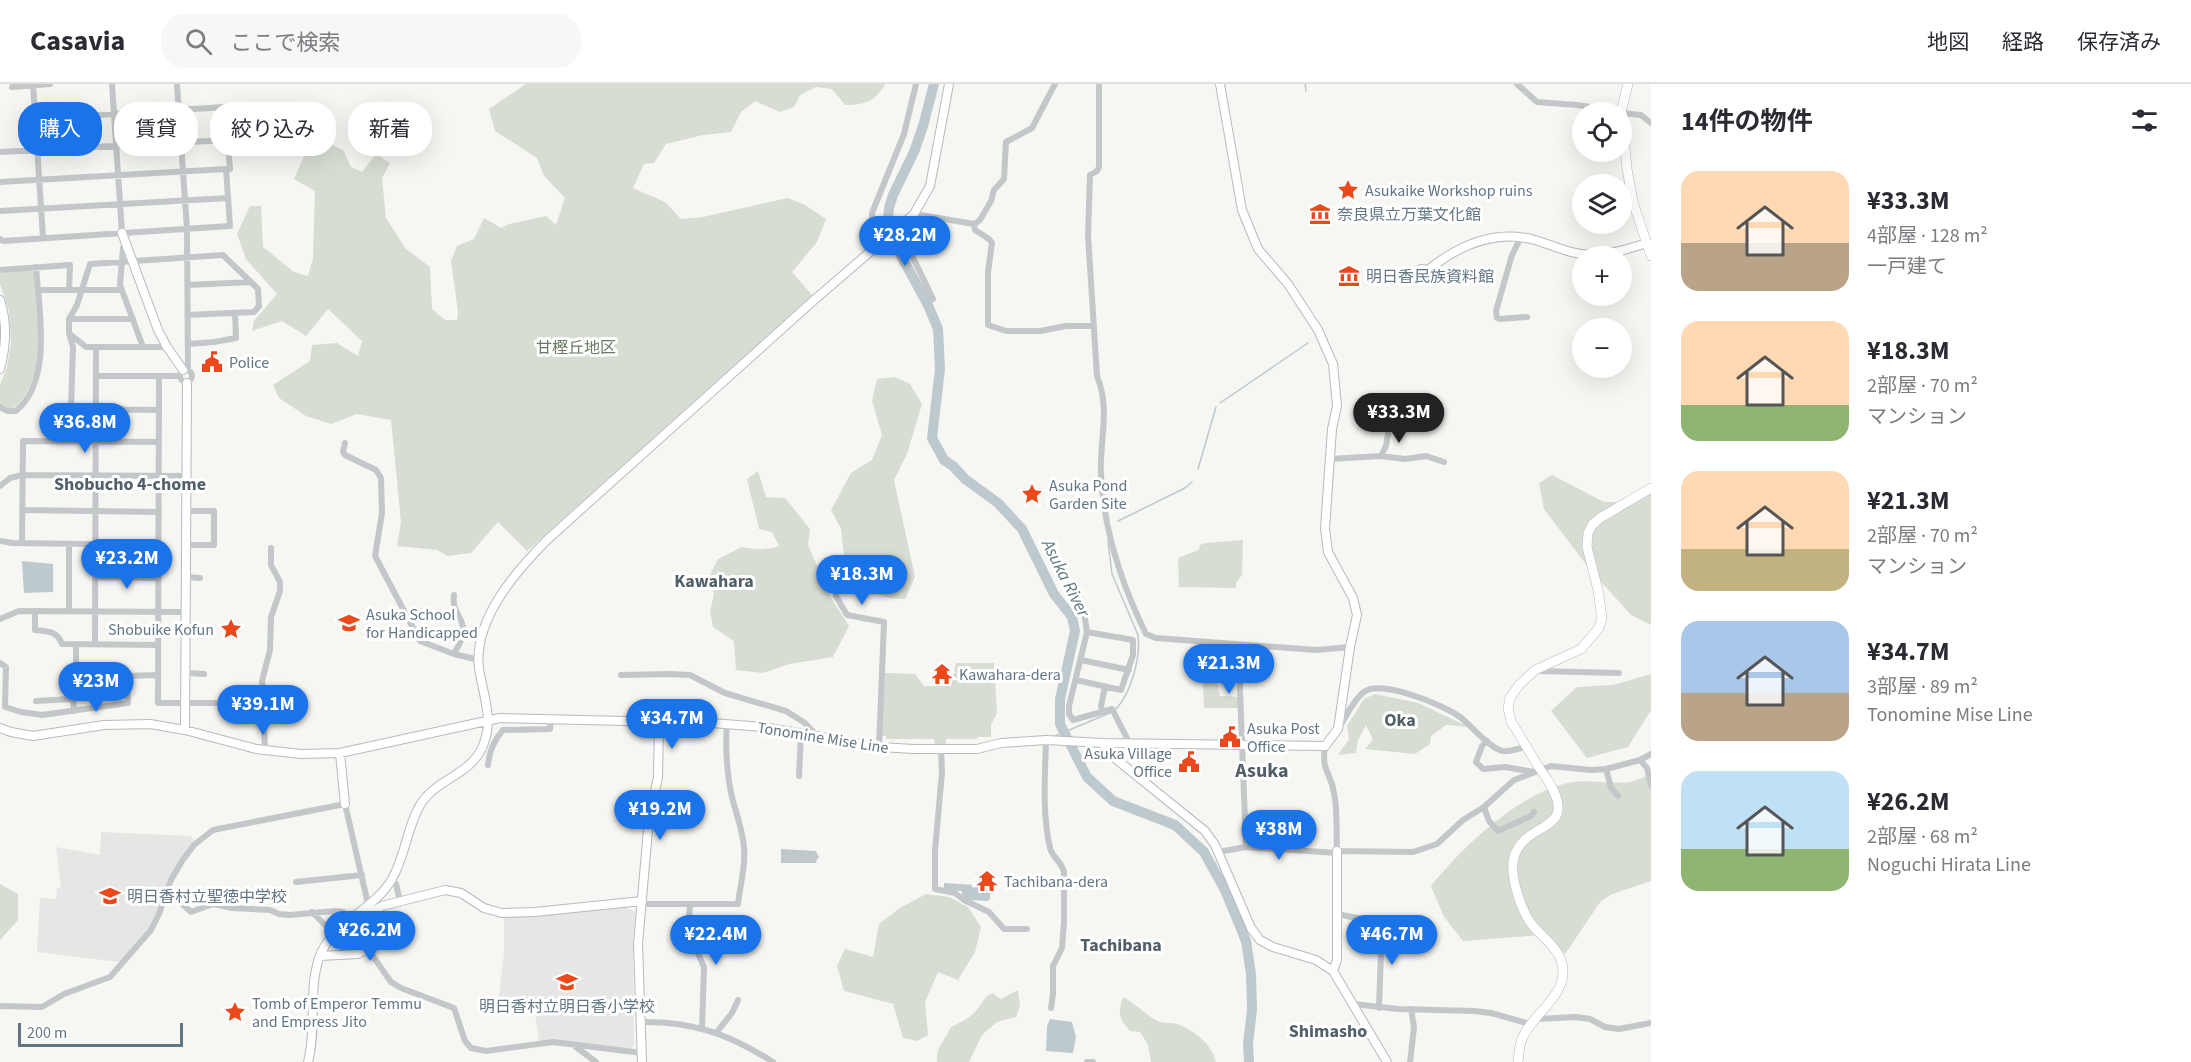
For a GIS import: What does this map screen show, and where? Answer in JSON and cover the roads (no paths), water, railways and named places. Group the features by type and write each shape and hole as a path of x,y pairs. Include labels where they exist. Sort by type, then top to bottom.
{"main road":[{"path":"1624,102 1628,84"},
{"path":"1626,162 1633,202 1651,256"},
{"path":"1518,1062 1522,1040 1557,991 1563,968 1553,946 1531,924 1516,891 1514,856 1521,842 1550,824 1558,811 1557,795 1547,779 1536,769 1511,722 1508,708 1510,698 1519,685 1535,670 1581,649 1599,628 1602,618 1598,590 1587,547 1588,533 1592,525 1600,518 1651,488"}],"street":[{"path":"33,84 34,102"},
{"path":"12,87 50,84"},
{"path":"102,115 114,114 112,84"},
{"path":"177,84 178,102"},
{"path":"879,243 872,222 872,213 904,134 916,84"},
{"path":"308,1062 312,1047 316,969 324,945 333,933 368,904 392,879 413,820 422,802 445,781 466,769 478,757 483,746 489,720 479,660 480,638 489,617 511,580 539,548 769,340 914,214 930,186 949,84"},
{"path":"914,214 974,224 980,220 991,201 994,190 1004,179 1006,142 1032,128 1055,84"},
{"path":"1100,84 1099,168 1090,175 1088,235 1097,376 1102,388 1105,416 1101,474 1119,572 1142,627 1146,634 1156,638 1316,650 1350,646"},
{"path":"1220,84 1235,177 1246,220 1258,249 1288,284 1318,330 1333,364 1337,406 1332,429 1325,528 1328,552 1353,598 1358,615 1350,646 1338,729"},
{"path":"1517,84 1537,102 1572,105"},
{"path":"1632,114 1641,115 1651,123"},
{"path":"0,152 18,151"},
{"path":"37,156 42,238"},
{"path":"117,156 122,233 158,330 184,375"},
{"path":"182,156 188,285 188,344 184,375 187,476 185,730"},
{"path":"0,182 230,169 229,156"},
{"path":"0,239 3,241 230,226 226,169"},
{"path":"0,211 228,198"},
{"path":"974,224 975,230 992,243 988,272 988,325 1006,331 1040,332 1066,326 1093,326"},
{"path":"901,225 907,245 933,299"},
{"path":"1421,269 1428,270 1442,259 1475,242 1496,236 1521,237 1567,252 1593,255 1611,253 1647,243"},
{"path":"1521,237 1512,255 1496,312 1497,318 1500,319 1527,317"},
{"path":"126,243 123,248 120,285 143,347"},
{"path":"159,410 71,409 73,347 69,333 69,319 82,291 90,264 223,255 258,289 259,306 254,312 188,315"},
{"path":"0,270 70,265 69,290"},
{"path":"1,409 12,412 20,408 29,396 37,378 40,357 36,267"},
{"path":"188,285 251,282"},
{"path":"38,291 121,290"},
{"path":"0,300 5,341 0,369"},
{"path":"188,344 236,338 235,313"},
{"path":"69,319 133,319"},
{"path":"69,333 86,347 167,347"},
{"path":"95,644 96,347"},
{"path":"96,376 184,375"},
{"path":"159,376 158,703 215,703"},
{"path":"1381,456 1386,446 1390,422"},
{"path":"22,543 22,441 159,442"},
{"path":"345,443 343,452 345,455 376,470 381,478 382,513 375,556 420,641 454,654 479,660"},
{"path":"1330,459 1381,456 1402,459 1426,456 1444,462"},
{"path":"2,481 22,476 187,476"},
{"path":"22,510 159,512"},
{"path":"186,545 214,545 214,511 187,511"},
{"path":"0,541 7,543 159,545"},
{"path":"69,544 69,611"},
{"path":"265,750 262,681 270,650 271,617 280,591 280,582 271,565 271,548"},
{"path":"96,577 159,578"},
{"path":"186,577 200,578"},
{"path":"454,595 452,605 463,628 454,654"},
{"path":"836,596 848,615 884,622 879,747"},
{"path":"0,619 19,611 186,612"},
{"path":"35,611 35,630 55,633 62,644 158,645"},
{"path":"1084,612 1087,632 1069,714 1073,720 1114,711 1130,744"},
{"path":"1076,680 1122,690 1133,656 1133,640 1087,632"},
{"path":"76,644 76,662"},
{"path":"1241,645 1246,847"},
{"path":"1081,660 1128,670"},
{"path":"0,663 6,667 5,707 32,715 128,703 127,676"},
{"path":"1535,670 1620,673"},
{"path":"186,673 204,674"},
{"path":"74,711 73,696 90,676 158,675"},
{"path":"621,675 690,675 725,693 786,711 805,723 819,737"},
{"path":"1103,712 1101,707 1105,686"},
{"path":"1333,971 1336,960 1337,852 1334,791 1323,759 1325,746 1362,693 1368,690 1382,690 1409,694 1460,717 1487,741 1503,751 1526,747"},
{"path":"36,701 74,699"},
{"name":"Tonomine Mise Line","path":"0,728 33,736 121,724 150,724 185,730 265,750 301,754 340,753 500,718 728,724 764,727 879,747 977,749 1001,743 1046,740 1130,744 1325,746"},
{"path":"488,765 489,756 497,737 503,730 550,729 551,718"},
{"path":"353,928 391,982 454,1008 465,1041 471,1048 486,1051 553,1042 642,1058 638,944 649,818 658,777 659,722"},
{"path":"367,915 382,906 452,890 484,908 502,913 535,912 642,901 690,905 738,904 745,851 741,822 734,807 726,736 728,724"},
{"path":"799,776 801,734"},
{"path":"1046,740 1045,816 1050,852 1063,867 1064,872 1062,948 1053,966 1051,1008"},
{"path":"1487,741 1476,762 1483,769 1505,767 1536,769 1551,766 1591,771 1640,760 1651,754"},
{"path":"1102,743 1106,751 1205,831 1218,852 1251,928 1260,940 1273,947 1316,960 1333,971 1387,1062"},
{"path":"940,749 941,802 935,850 935,889 955,893 989,912 1004,929 1028,929"},
{"path":"340,753 345,804 368,904 367,949"},
{"path":"1640,760 1647,768 1651,785"},
{"path":"1218,852 1246,847 1337,852 1413,852 1437,844 1463,820 1484,807 1514,780 1536,769"},
{"path":"1606,769 1611,788 1617,796"},
{"path":"0,1006 42,1007 64,994 110,977 151,930 171,880 194,845 213,830 345,804"},
{"path":"1484,807 1489,820 1498,831 1534,813"},
{"path":"296,882 362,875"},
{"path":"392,879 396,884 400,901"},
{"path":"167,890 191,912 213,904 232,908 270,910 279,914 343,912"},
{"path":"690,905 687,931 704,967 702,1028"},
{"path":"312,912 333,933"},
{"path":"1337,914 1382,923 1379,1008"},
{"path":"320,956 358,954 367,949"},
{"path":"716,1033 738,1000"},
{"path":"1352,1004 1379,1008 1491,1013 1533,1022 1576,1017 1590,1019 1605,1027 1619,1029 1651,1023"},
{"path":"1410,1062 1414,1027 1411,1009"},
{"path":"640,1022 681,1023 702,1028 754,1050 773,1062"},
{"path":"575,1046 596,1062"},
{"path":"1087,1062 1093,1062"}],"waterway":[{"name":"Asuka River","path":"934,84 923,126 914,152 893,195 888,219 898,250 928,305 938,329 940,369 932,438 944,460 998,503 1022,529 1054,594 1072,617 1075,631 1060,699 1060,724 1087,777 1113,801 1175,825 1204,852 1225,890 1246,941 1251,974 1252,1010 1248,1044 1249,1062"},
{"path":"1305,84 1306,91"},
{"path":"1220,403 1308,343"},
{"path":"1198,469 1216,407"},
{"path":"1118,521 1185,488 1192,482"},
{"path":"1108,541 1112,574 1138,635 1139,644 1130,684 1116,709"},
{"path":"1055,736 1112,712"}],"place":[{"name":"Asukaike Workshop ruins","path":"1348,190"},
{"name":"奈良県立万葉文化館","path":"1320,214"},
{"name":"明日香民族資料館","path":"1349,276"},
{"name":"Police","path":"212,362"},
{"name":"Asuka Pond Garden Site","path":"1032,494"},
{"name":"Asuka School for Handicapped","path":"349,623"},
{"name":"Shobuike Kofun","path":"231,629"},
{"name":"Kawahara-dera","path":"942,674"},
{"name":"Asuka Post Office","path":"1230,737"},
{"name":"Asuka Village Office","path":"1189,762"},
{"name":"Tachibana-dera","path":"987,881"},
{"name":"明日香村立聖徳中学校","path":"110,896"},
{"name":"明日香村立明日香小学校","path":"567,982"},
{"name":"Tomb of Emperor Temmu and Empress Jito","path":"235,1012"}],"district":[{"name":"Shobucho 4-chome","path":"130,484"},
{"name":"Kawahara","path":"714,581"},
{"name":"Oka","path":"1400,720"},
{"name":"Asuka","path":"1262,770"},
{"name":"Tachibana","path":"1121,945"},
{"name":"Shimasho","path":"1328,1031"}],"park label":[{"name":"甘樫丘地区","path":"576,347"}]}
